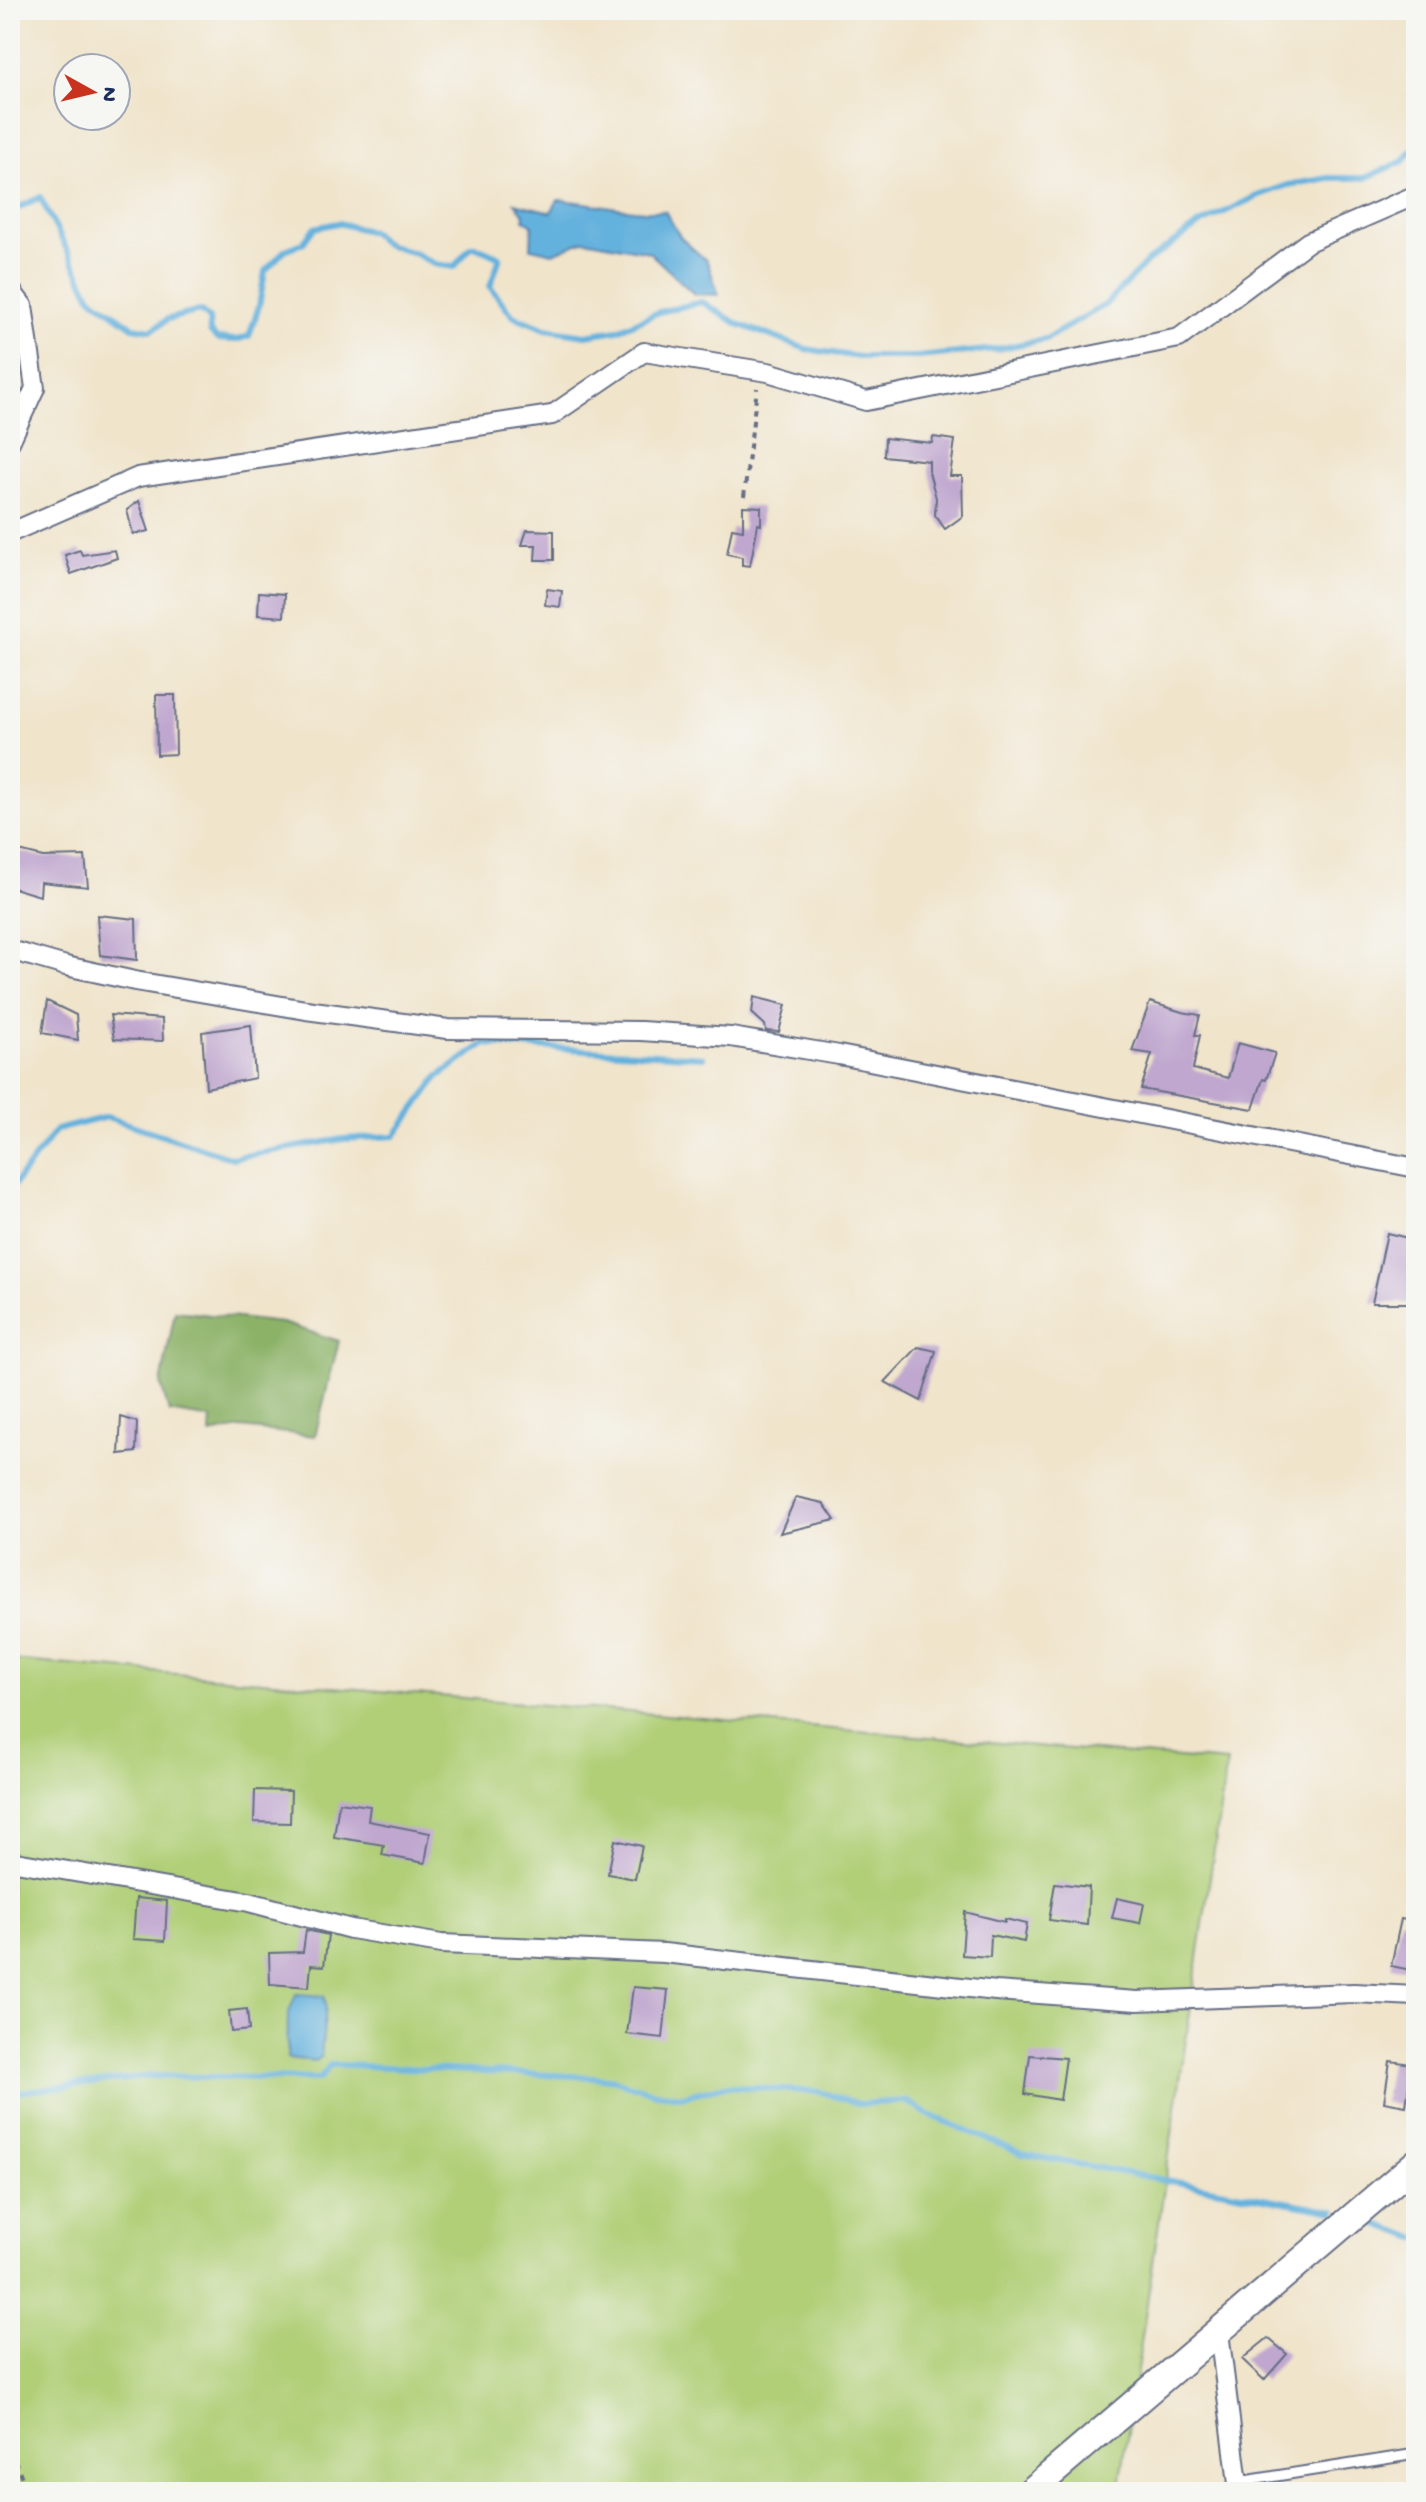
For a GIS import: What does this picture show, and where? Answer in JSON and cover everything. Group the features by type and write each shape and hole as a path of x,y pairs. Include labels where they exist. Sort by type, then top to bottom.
{"street":[{"path":"11,526 138,477 552,415 644,352 759,370 866,401 1179,338 1308,242 1416,195"},
{"path":"10,289 23,306 35,388 10,442"},
{"path":"10,950 135,981 306,1010 448,1029 641,1031 731,1037 839,1055 1416,1168"},
{"path":"10,1861 249,1902 351,1929 441,1944 664,1953 996,1991 1137,2001 1354,1993 1416,1996"},
{"path":"1030,2492 1416,2163"},
{"path":"1219,2332 1239,2487"}],"lane":[{"path":"1239,2487 1416,2454"}],"path":[{"path":"744,497 759,370"},
{"path":"10,2449 28,2492"}],"green space":[{"path":"175,1311 282,1323 339,1341 315,1436 241,1428 210,1434 211,1419 169,1412 161,1384"},
{"path":"10,1660 1227,1762 1119,2492 10,2492"}],"water":[{"path":"558,200 665,211 681,238 707,261 719,295 694,294 649,252 585,240 553,253 531,248 532,224 524,220 524,214 515,203 551,212"},
{"path":"296,1994 324,1996 326,2006 321,2056 315,2061 287,2058 288,2015"}],"building":[{"path":"933,437 955,440 950,476 962,476 963,516 945,529 935,515 936,498 929,461 884,456 885,438 932,443"},
{"path":"139,501 149,531 133,534 127,510"},
{"path":"743,506 761,507 761,525 758,524 750,566 742,565 742,557 727,554 732,528 743,530"},
{"path":"527,530 554,531 554,560 535,560 536,545 522,545"},
{"path":"80,550 82,555 115,550 117,558 71,574 65,555"},
{"path":"547,589 562,591 560,607 545,605"},
{"path":"259,592 285,594 284,617 258,615"},
{"path":"156,695 175,695 176,754 157,755"},
{"path":"15,850 43,857 85,856 88,887 41,882 40,896 10,887"},
{"path":"97,915 136,919 137,960 100,955"},
{"path":"754,997 786,1005 779,1032 766,1031 765,1025 752,1013"},
{"path":"47,1001 76,1015 78,1040 42,1033"},
{"path":"1150,1002 1200,1015 1195,1035 1200,1035 1193,1069 1228,1078 1238,1043 1275,1053 1253,1109 1141,1089 1152,1054 1132,1051"},
{"path":"110,1015 162,1019 163,1041 114,1039"},
{"path":"251,1025 255,1078 206,1088 202,1032"},
{"path":"1387,1233 1416,1240 1416,1303 1372,1303"},
{"path":"918,1347 936,1351 921,1401 885,1382"},
{"path":"121,1417 137,1422 136,1452 119,1454"},
{"path":"796,1497 823,1503 835,1520 780,1533"},
{"path":"255,1790 291,1791 290,1823 254,1822"},
{"path":"339,1802 370,1806 368,1821 430,1833 425,1863 382,1855 384,1845 334,1837"},
{"path":"615,1840 642,1846 635,1879 608,1874"},
{"path":"1055,1883 1089,1887 1087,1925 1049,1920"},
{"path":"136,1898 167,1901 165,1941 133,1939"},
{"path":"1117,1898 1144,1904 1140,1923 1112,1918"},
{"path":"965,1912 1027,1924 1024,1942 991,1935 990,1957 962,1955"},
{"path":"1401,1919 1416,1922 1416,1971 1391,1966"},
{"path":"306,1930 328,1935 324,1966 311,1965 309,1987 270,1984 269,1953 303,1952"},
{"path":"633,1987 668,1990 663,2038 627,2034"},
{"path":"247,2009 249,2030 231,2032 229,2011"},
{"path":"1030,2055 1066,2058 1060,2100 1025,2094"},
{"path":"1390,2061 1412,2064 1406,2106 1384,2102"},
{"path":"1268,2338 1287,2354 1264,2380 1242,2359"}],"waterway":[{"path":"10,212 40,197 91,297 133,327 152,330 168,319 200,311 209,319 210,332 217,339 236,340 249,336 259,306 265,271 285,250 303,243 314,228 338,223 372,232 385,244 414,253 435,264 454,267 471,247 500,257 490,287 513,316 546,329 586,335 618,330 659,312 702,302 738,324 806,349 859,357 918,357 997,349 1046,339 1105,305 1148,261 1200,224 1257,196 1288,185 1329,178 1365,178 1404,161 1416,145"},
{"path":"10,1190 56,1130 107,1117 232,1158 343,1139 395,1136 438,1077 484,1044 703,1057"},
{"path":"10,2093 152,2076 320,2079 330,2065 593,2077 615,2080 656,2093 683,2096 725,2086 820,2092 859,2104 906,2101 925,2113 1022,2154 1335,2211"},
{"path":"1364,2219 1416,2238"},
{"path":"10,2469 20,2492"}]}
